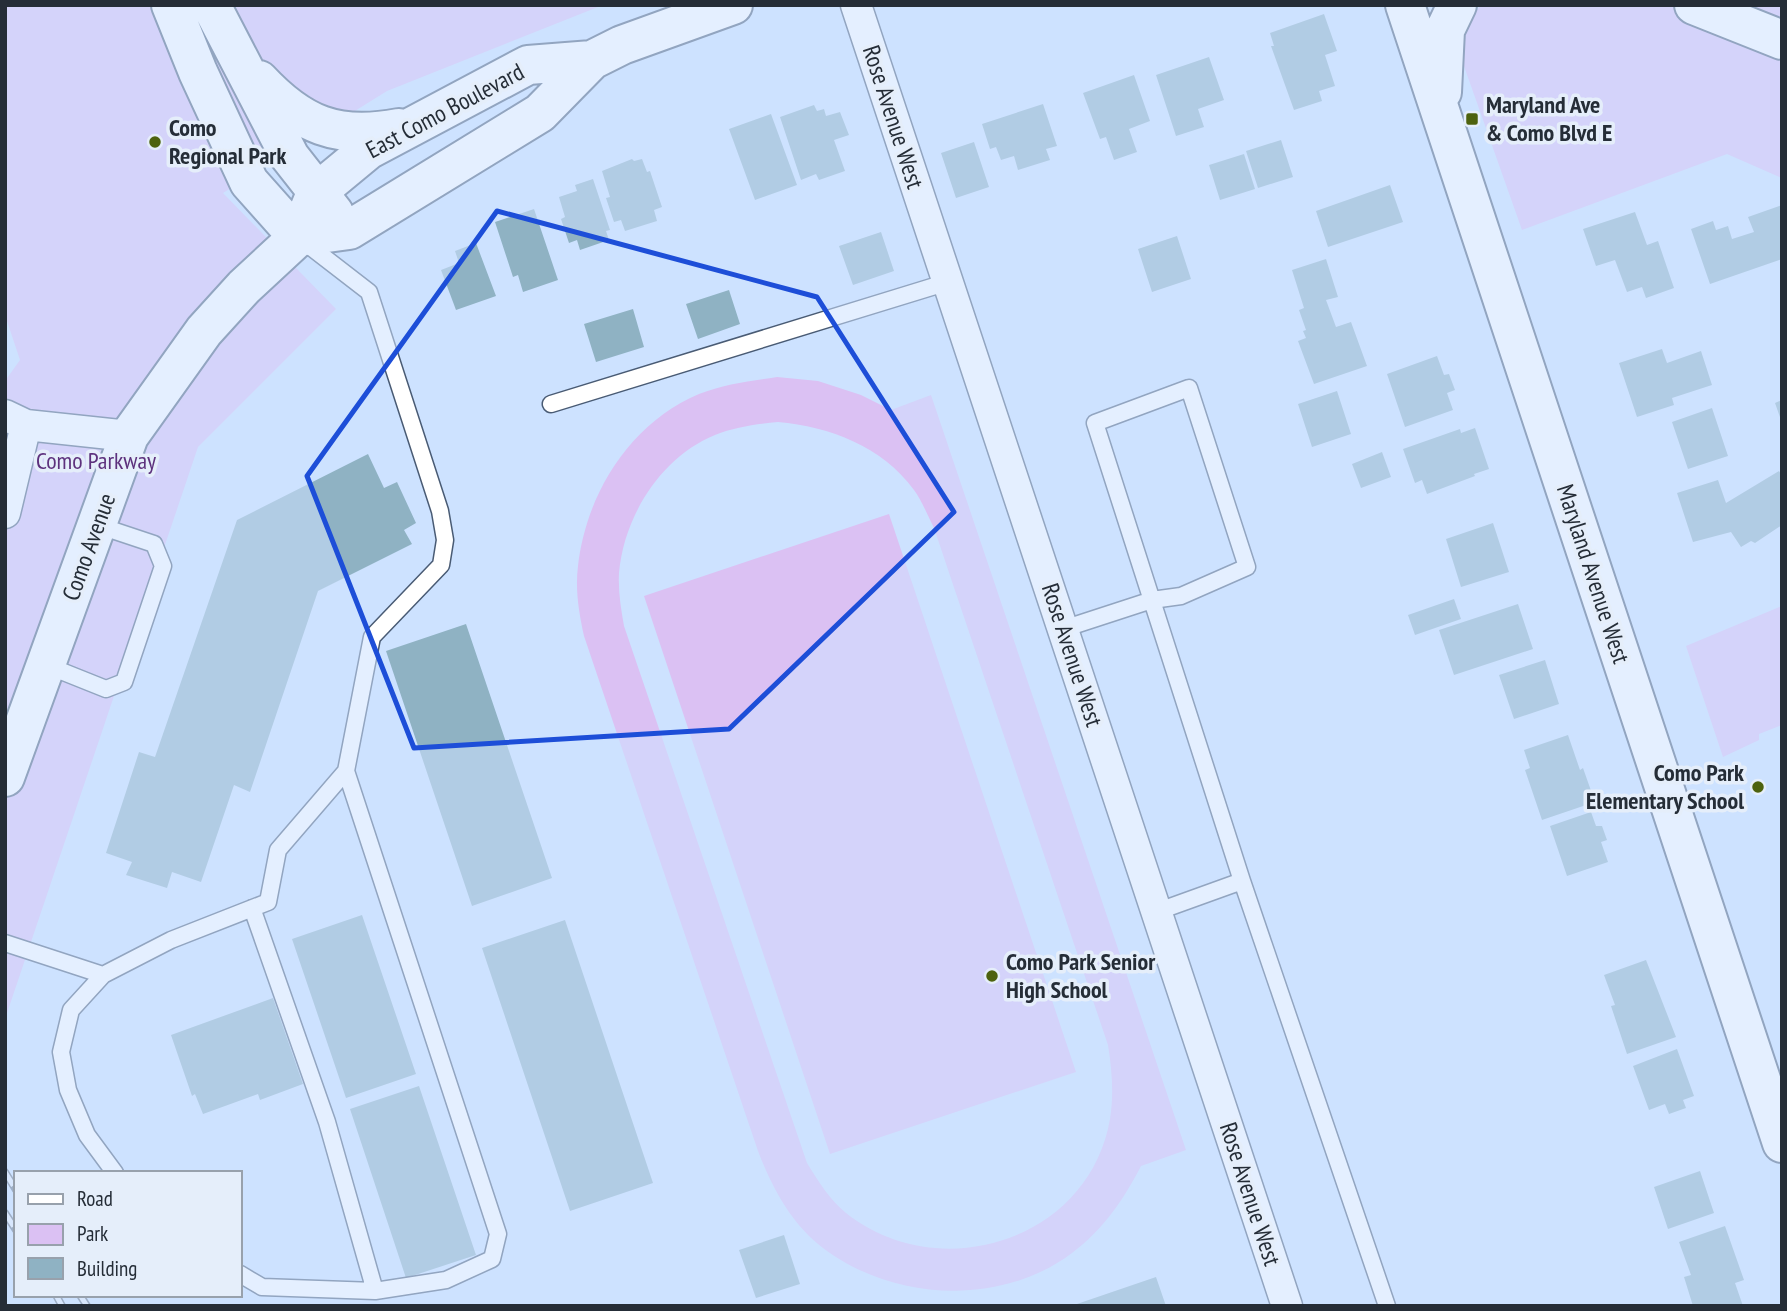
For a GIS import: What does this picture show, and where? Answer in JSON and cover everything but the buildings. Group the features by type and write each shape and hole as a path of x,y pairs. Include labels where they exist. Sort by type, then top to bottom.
{"street":[{"path":"171,5 198,72 249,182 299,237"},
{"path":"211,5 290,157 316,193 349,230"},
{"name":"East Como Boulevard","path":"299,237 349,230 540,113 592,60 622,45 733,5"},
{"name":"Rose Avenue West","path":"856,5 1287,1306"},
{"name":"Maryland Avenue West","path":"1405,5 1782,1143"},
{"path":"1440,111 1445,30 1457,5"},
{"path":"1694,5 1782,40"},
{"path":"240,60 280,103 320,126 356,132 418,124"},
{"name":"East Como Boulevard","path":"129,436 204,331 244,286 299,237 316,193 368,150 528,65 592,60"},
{"path":"5,513 15,420 129,436"},
{"name":"Como Avenue","path":"5,777 129,436"}],"lane":[{"path":"242,1275 262,1287 374,1291 446,1280 492,1259 498,1234 346,771 372,637 440,565 445,540 440,511 369,292 299,237"},
{"path":"551,404 948,282"},
{"path":"1063,629 1152,600 1181,596 1247,567 1189,388 1095,423 1152,600 1242,881 1387,1306"},
{"path":"46,665 106,689 124,682 163,566 154,544 97,525"},
{"path":"114,1171 87,1135 68,1090 61,1052 71,1010 103,975 171,940 268,902 278,850 346,771"},
{"path":"1156,912 1242,881"},
{"path":"252,908 327,1122 374,1291"},
{"path":"5,943 103,975"}],"highlighted area":[{"path":"497,211 817,297 954,512 729,729 414,748 307,476"}],"green space":[{"name":"Como Parkway","path":"5,5 603,5 387,91 223,193 336,309 198,447 5,1019 5,381 20,360 5,315"},
{"path":"1481,5 1782,5 1782,178 1727,154 1522,230 1459,52 1467,23"},
{"path":"777,377 818,381 861,395 891,410 931,395 1186,1150 1141,1166 1112,1213 1083,1244 1043,1271 1011,1283 978,1289 944,1290 910,1286 877,1277 846,1263 818,1244 790,1213 775,1189 758,1151 584,636 577,584 583,539 602,488 616,464 652,423 674,407 708,391","holes":["778,422 835,434 871,450 901,475 925,509 934,528 1108,1045 1112,1082 1111,1110 1096,1161 1073,1196 1042,1222 1005,1240 965,1248 924,1247 883,1235 840,1208 811,1170 624,626 619,586 622,552 637,510 662,473 696,445 723,432"]},
{"path":"889,514 1076,1072 830,1154 644,596"},
{"name":"Como Park Elementary School","path":"1782,606 1782,725 1759,734 1759,740 1723,757 1686,646"}],"railway":[{"path":"5,1172 14,1187"},
{"path":"5,1213 14,1227"},
{"path":"57,1297 62,1306"},
{"path":"81,1297 87,1306"}],"place":[{"name":"Maryland Ave & Como Blvd E","path":"1472,119"},
{"name":"Como Regional Park","path":"155,142"},
{"name":"Como Park Elementary School","path":"1758,787"},
{"name":"Como Park Senior High School","path":"992,976"}]}
